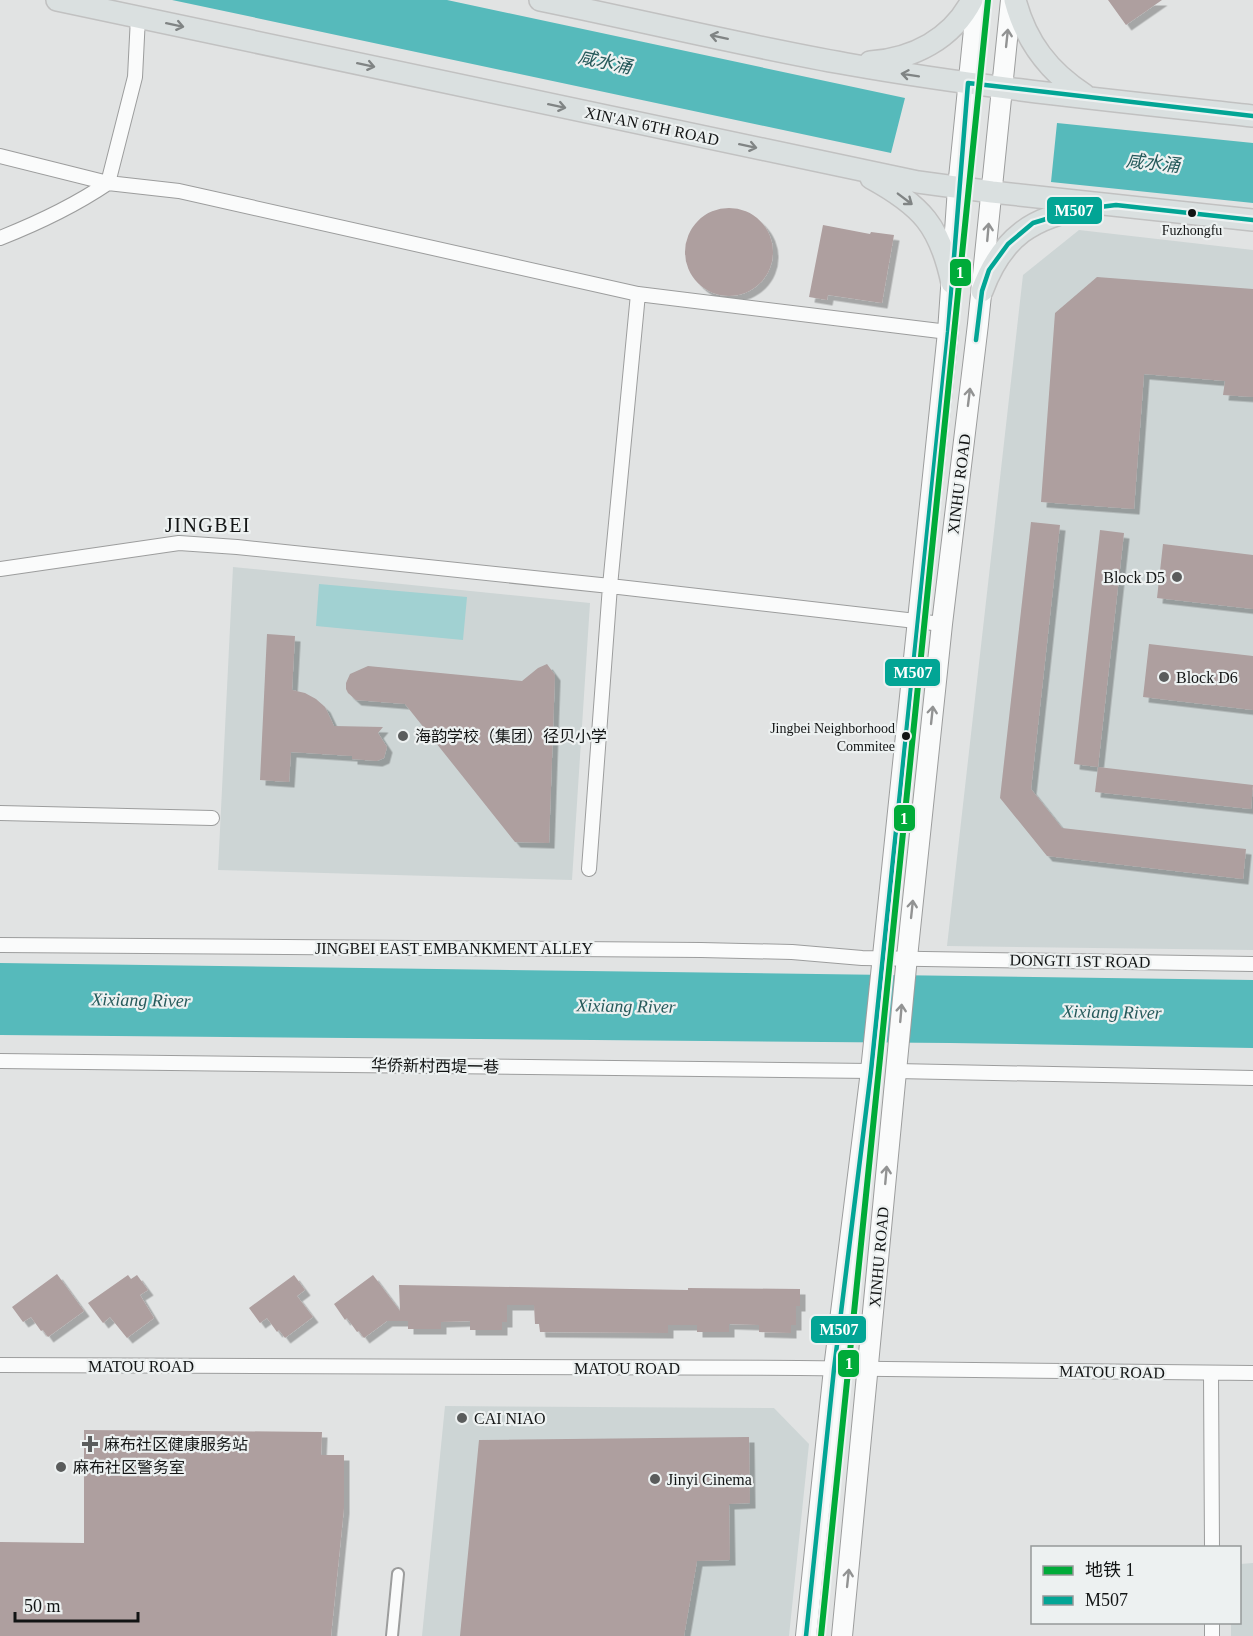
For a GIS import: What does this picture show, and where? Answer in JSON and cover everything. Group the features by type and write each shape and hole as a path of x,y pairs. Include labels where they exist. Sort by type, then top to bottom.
{"main road":[{"name":"XIN'AN 6TH ROAD","path":"57,0 958,188 1253,220"},
{"path":"540,0 845,64 1002,88 1253,116"},
{"path":"845,64 881,62 922,50 947,33 958,22 972,0"},
{"name":"XINHU ROAD","path":"806,1636 834,1369 872,1064 948,332 958,188 977,0"},
{"path":"1013,0 1026,33 1037,52 1066,83 1088,97"},
{"name":"XINHU ROAD","path":"842,1636 906,963 1013,0"},
{"path":"855,168 899,195 925,217 940,241 952,283"},
{"path":"982,291 989,270 998,256 1008,244 1033,224 1076,210 1116,205"}],"street":[{"path":"0,238 41,221 82,200 108,183 135,77 138,17"},
{"path":"0,156 108,183 179,191 638,294 948,332"},
{"path":"589,869 610,586 638,294"},
{"path":"0,569 178,543 292,552 942,624"},
{"path":"0,813 212,818"},
{"name":"JINGBEI EAST EMBANKMENT ALLEY","path":"0,945 792,952 881,963 906,963"},
{"name":"DONGTI 1ST ROAD","path":"906,963 1253,964"},
{"name":"华侨新村西堤一巷","path":"0,1061 872,1064"},
{"path":"897,1064 1253,1077"},
{"name":"MATOU ROAD","path":"0,1365 868,1369 1253,1374"},
{"path":"1211,1373 1212,1546"},
{"path":"392,1636 398,1574"}],"shaded area":[{"path":"1079,230 1253,250 1253,950 947,946 1023,275"},
{"name":"海韵学校（集团）径贝小学","path":"233,567 590,603 572,880 218,870"},
{"path":"319,584 467,597 463,640 316,626"},
{"path":"445,1406 774,1408 809,1444 789,1636 422,1636"},
{"path":"1253,1563 1253,1636 1231,1636 1231,1624 1241,1624 1241,1564"}],"water":[{"name":"咸水涌","path":"172,0 447,0 905,98 891,153"},
{"name":"咸水涌","path":"1057,123 1253,143 1253,203 1051,182"},
{"name":"Xixiang River","path":"0,963 1253,980 1253,1048 950,1043 0,1035"}],"building":[{"path":"1108,0 1162,0 1126,25"},
{"path":"729,208 754,215 766,227 773,252 766,277 754,289 729,296 704,289 692,277 685,252 692,227 704,215"},
{"path":"823,225 870,234 871,232 894,235 882,303 828,295 827,300 809,297"},
{"path":"1097,277 1253,289 1253,397 1223,395 1225,381 1144,374 1134,509 1041,502 1055,313"},
{"path":"1031,522 1060,525 1031,789 1062,828 1246,849 1243,879 1047,856 1000,798"},
{"path":"1100,530 1124,533 1098,767 1074,764"},
{"name":"Block D5","path":"1163,544 1253,555 1253,609 1157,598"},
{"path":"267,634 295,636 292,690 316,699 325,707 334,726 383,727 378,733 387,747 384,758 377,761 352,759 352,756 291,752 289,782 260,780"},
{"name":"Block D6","path":"1149,644 1253,656 1253,710 1143,697"},
{"path":"547,664 555,675 549,843 515,842 405,704 356,700 346,689 350,674 368,666 522,681"},
{"path":"1098,767 1253,785 1251,809 1095,792"},
{"path":"57,1274 84,1311 48,1337 31,1317 23,1322 12,1307"},
{"path":"128,1275 131,1279 137,1275 148,1290 140,1295 154,1318 127,1338 110,1317 103,1323 88,1303"},
{"path":"294,1275 305,1290 297,1296 313,1317 285,1338 279,1330 277,1332 267,1318 260,1323 249,1308"},
{"path":"373,1275 400,1311 399,1285 688,1290 688,1288 800,1289 800,1306 796,1306 796,1325 791,1325 791,1333 759,1332 759,1325 729,1324 729,1332 697,1332 697,1325 668,1325 668,1333 540,1332 539,1324 535,1324 534,1305 507,1305 507,1322 502,1322 502,1330 470,1330 470,1321 441,1322 441,1329 408,1329 408,1321 387,1321 364,1338 347,1318 345,1320 334,1304"},
{"path":"84,1430 322,1432 321,1455 344,1455 344,1508 331,1636 0,1636 0,1542 84,1543"},
{"path":"749,1437 750,1503 729,1504 730,1560 697,1561 684,1636 460,1636 479,1440"}],"metro line":[{"name":"1","path":"821,1636 988,0"}],"transit line":[{"name":"M507","path":"806,1636 834,1369 871,1071 948,332 968,83 1253,116"},
{"name":"M507","path":"976,340 982,291 989,270 1008,244 1033,223 1076,210 1116,205 1253,220"}],"place":[{"name":"Fuzhongfu","path":"1192,213"},
{"name":"Block D5","path":"1177,577"},
{"name":"Block D6","path":"1164,677"},
{"name":"海韵学校（集团）径贝小学","path":"403,736"},
{"name":"Jingbei Neighborhood Commitee","path":"906,736"},
{"name":"CAI NIAO","path":"462,1418"},
{"name":"麻布社区健康服务站","path":"90,1444"},
{"name":"麻布社区警务室","path":"61,1467"},
{"name":"Jinyi Cinema","path":"655,1479"}],"district":[{"name":"JINGBEI","path":"208,525"}]}
